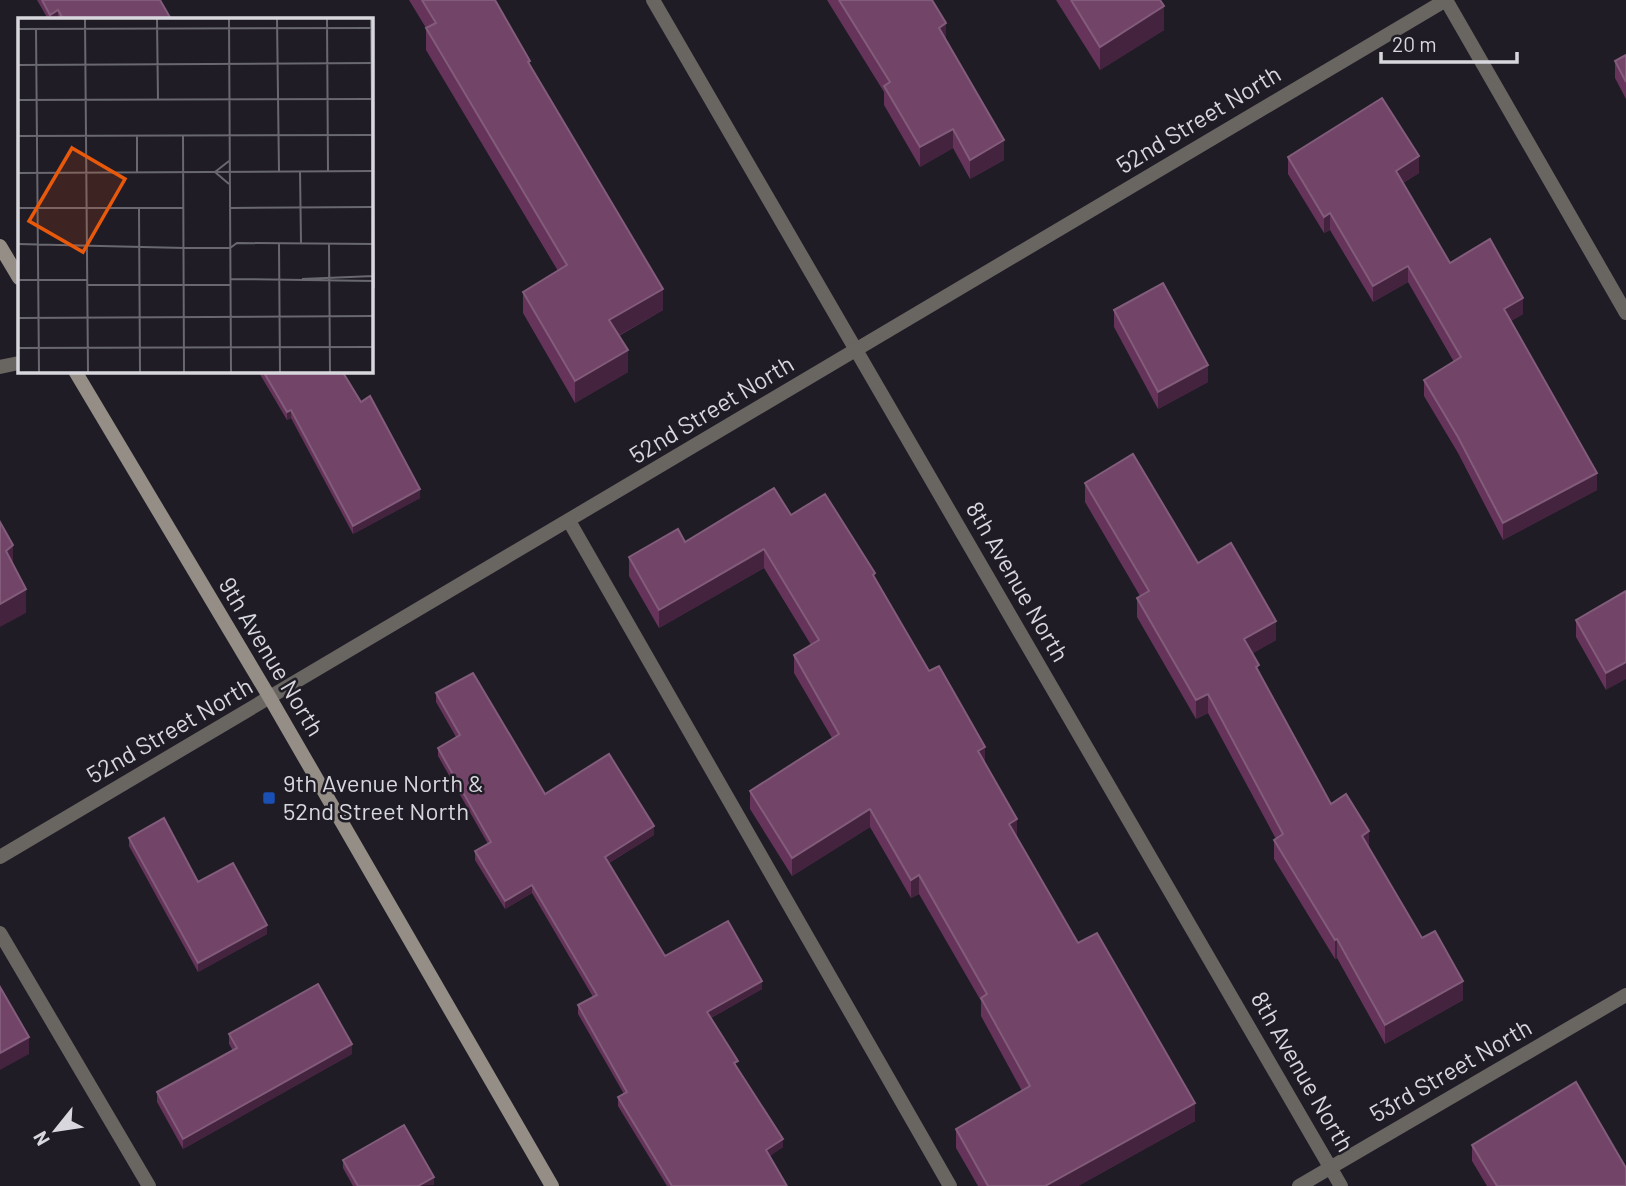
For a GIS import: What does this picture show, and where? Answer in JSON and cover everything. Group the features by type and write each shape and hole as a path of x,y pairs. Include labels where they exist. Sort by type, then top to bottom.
{"street":[{"name":"8th Avenue North","path":"653,0 1341,1186"},
{"name":"52nd Street North","path":"0,857 1446,0"},
{"path":"1446,0 1626,313"},
{"path":"0,246 18,276"},
{"path":"0,367 18,363"},
{"name":"9th Avenue North","path":"76,373 270,698 552,1186"},
{"path":"569,521 950,1186"},
{"path":"0,933 149,1186"},
{"name":"53rd Street North","path":"1299,1186 1625,997"}],"building":[{"path":"42,0 160,0 170,18 62,18 58,10 50,15"},
{"path":"422,0 495,0 530,61 528,62 663,289 609,320 628,350 575,381 523,292 567,265 426,28 436,23"},
{"path":"839,0 932,0 946,23 939,28 1004,140 970,160 953,129 920,147 884,86 890,82"},
{"path":"1071,0 1160,0 1164,6 1100,47"},
{"path":"1626,55 1626,82 1615,61"},
{"path":"1382,98 1419,156 1396,171 1450,263 1490,239 1523,298 1504,309 1597,473 1503,523 1458,437 1424,380 1461,357 1408,266 1373,286 1330,213 1324,217 1288,157"},
{"path":"1163,283 1208,365 1158,392 1114,310"},
{"path":"264,373 343,373 361,402 370,396 420,489 353,526 291,410 287,412"},
{"path":"1133,454 1198,563 1231,543 1276,621 1244,639 1259,665 1256,667 1331,804 1346,794 1369,831 1362,836 1422,938 1435,931 1463,981 1385,1025 1337,939 1335,940 1274,840 1283,834 1208,694 1196,700 1137,598 1149,591 1085,483"},
{"path":"774,488 791,515 825,494 875,573 873,575 929,671 939,666 985,747 978,751 1017,819 1009,824 1078,943 1097,933 1195,1103 1045,1186 988,1186 956,1129 1030,1086 981,998 987,994 919,875 911,880 870,809 792,858 750,791 839,734 794,655 819,640 764,549 659,610 629,557 678,529 685,542"},
{"path":"0,522 13,545 6,551 26,589 0,604"},
{"path":"1626,591 1626,662 1606,673 1576,620"},
{"path":"473,673 545,794 609,754 654,826 605,857 665,956 728,921 762,981 707,1012 738,1061 734,1063 783,1139 766,1150 787,1186 672,1186 618,1097 627,1092 578,1005 597,995 532,885 505,901 475,851 491,842 438,748 460,735 436,693"},
{"path":"164,818 198,882 233,863 267,925 198,963 129,838"},
{"path":"318,984 352,1044 183,1139 157,1092 237,1048 229,1034"},
{"path":"0,987 29,1037 0,1053"},
{"path":"1576,1082 1626,1168 1626,1186 1497,1186 1472,1145"},
{"path":"404,1125 434,1177 418,1186 358,1186 343,1160"}],"place":[{"name":"9th Avenue North & 52nd Street North","path":"269,798"}]}
